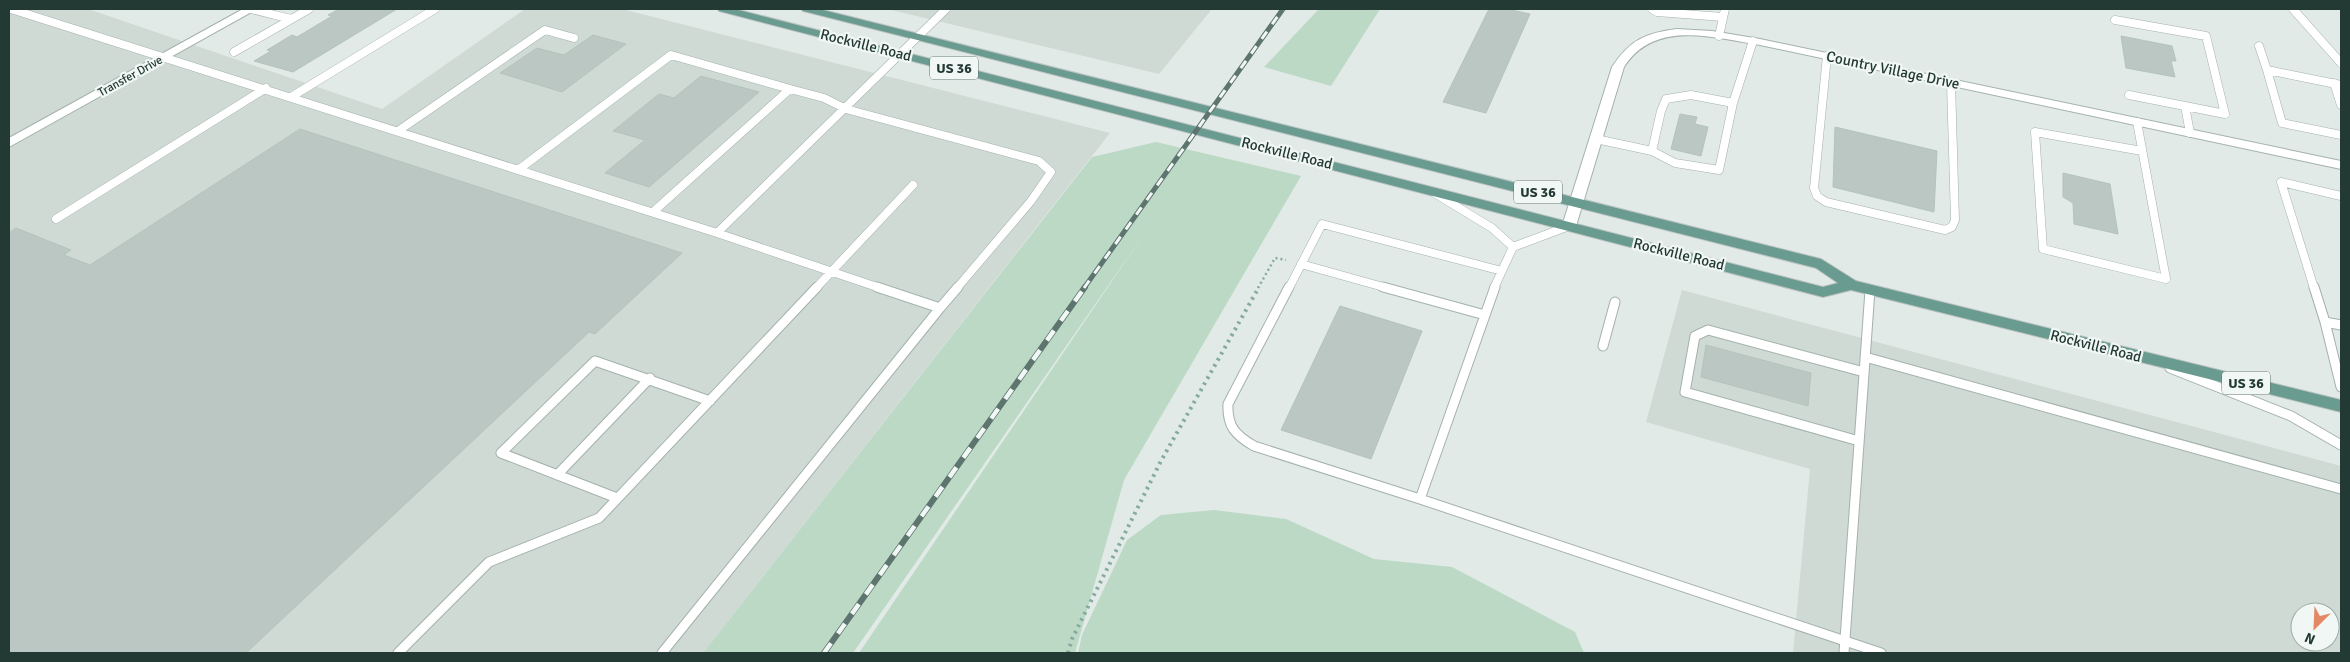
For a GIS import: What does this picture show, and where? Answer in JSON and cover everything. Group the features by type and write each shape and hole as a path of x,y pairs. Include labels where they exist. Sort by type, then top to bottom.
{"main road":[{"name":"Rockville Road","path":"724,9 1823,292 1851,285"},
{"name":"Rockville Road","path":"807,9 1821,264 1851,285 2341,406"}],"street":[{"name":"Transfer Drive","path":"9,143 251,9"},
{"name":"Country Village Drive","path":"1569,226 1618,67 1632,48 1651,38 1686,31 1753,41 1827,56 2341,165"}],"lane":[{"path":"11,9 165,56 653,212 940,308"},
{"path":"251,9 291,19"},
{"path":"234,52 309,9"},
{"path":"291,97 435,9"},
{"path":"717,233 846,109 946,9"},
{"path":"1652,9 1657,12 1723,17"},
{"path":"1719,36 1725,9"},
{"path":"2293,9 2341,63"},
{"path":"2115,20 2206,36 2225,114 2129,95"},
{"path":"398,131 545,30 574,38"},
{"path":"1596,139 1652,150 1662,158 1693,168 1719,170 1733,103 1753,41"},
{"path":"2259,46 2282,123 2341,134"},
{"path":"518,170 670,55 824,98 846,109 1039,161 1051,172 1030,201 940,308 662,653"},
{"path":"1827,56 1814,188 1817,196 1826,202 1945,230 1952,227 1955,220 1952,83"},
{"path":"2267,70 2338,84 2341,105"},
{"path":"56,219 266,88"},
{"path":"653,212 790,89"},
{"path":"1652,150 1661,111 1666,99 1681,94 1702,96 1733,103"},
{"path":"2185,106 2190,133"},
{"path":"2137,122 2166,279 2043,249 2036,132 2142,151"},
{"path":"2341,196 2281,182 2325,322 2341,387"},
{"path":"398,653 489,562 599,518 913,185"},
{"path":"1429,190 1492,228 1513,247"},
{"path":"1502,271 1322,224 1228,404 1227,417 1230,428 1238,437 1254,446 1420,499 1881,653"},
{"path":"1420,499 1485,315 1513,247 1569,226"},
{"path":"1301,264 1485,315"},
{"path":"1844,653 1870,290"},
{"path":"1602,346 1615,302"},
{"path":"2325,322 2341,324"},
{"path":"1859,441 1685,392 1695,336 1708,330 1864,372"},
{"path":"1865,357 2341,489"},
{"path":"2151,360 2290,416 2341,445"},
{"path":"617,498 500,453 595,361 650,378 710,401"},
{"path":"557,475 650,378"}],"path":[{"path":"1068,653 1072,639 1161,461 1276,258 1301,264"}],"shaded area":[{"path":"9,9 88,9 382,109 525,9 622,9 1110,133 703,653 9,653"},
{"path":"887,9 1212,9 1159,74"},
{"path":"1682,290 2341,466 2341,653 1793,653 1810,469 1646,422"}],"green space":[{"path":"1319,9 1380,9 1331,86 1264,67"},
{"path":"1156,142 1301,176 1124,480 1075,653 859,653 1146,231 853,653 703,653 1092,157"},
{"path":"1214,510 1286,519 1374,559 1452,567 1575,632 1584,653 1078,653 1082,635 1127,540 1161,515"}],"building":[{"path":"339,9 397,9 293,72 254,61 271,51 267,50 292,35 297,37 332,16 328,15"},
{"path":"1489,9 1507,9 1530,14 1486,113 1443,102"},
{"path":"593,35 626,44 562,92 500,73 537,48 564,55"},
{"path":"2121,36 2172,46 2176,61 2171,61 2175,77 2126,68"},
{"path":"701,76 759,92 649,187 605,173 645,140 613,131 659,94 674,98"},
{"path":"1680,114 1697,117 1695,124 1708,127 1701,156 1671,149"},
{"path":"1835,127 1937,151 1934,212 1833,187"},
{"path":"300,129 682,253 595,334 589,332 246,653 9,653 9,233 16,228 71,250 64,255 90,265"},
{"path":"2063,173 2110,184 2118,234 2074,224 2073,203 2063,197"},
{"path":"1340,306 1422,331 1371,459 1281,430"},
{"path":"1706,345 1811,373 1808,406 1701,377"}],"railway":[{"path":"1084,288 1283,9"},
{"path":"824,653 1085,287"}]}
